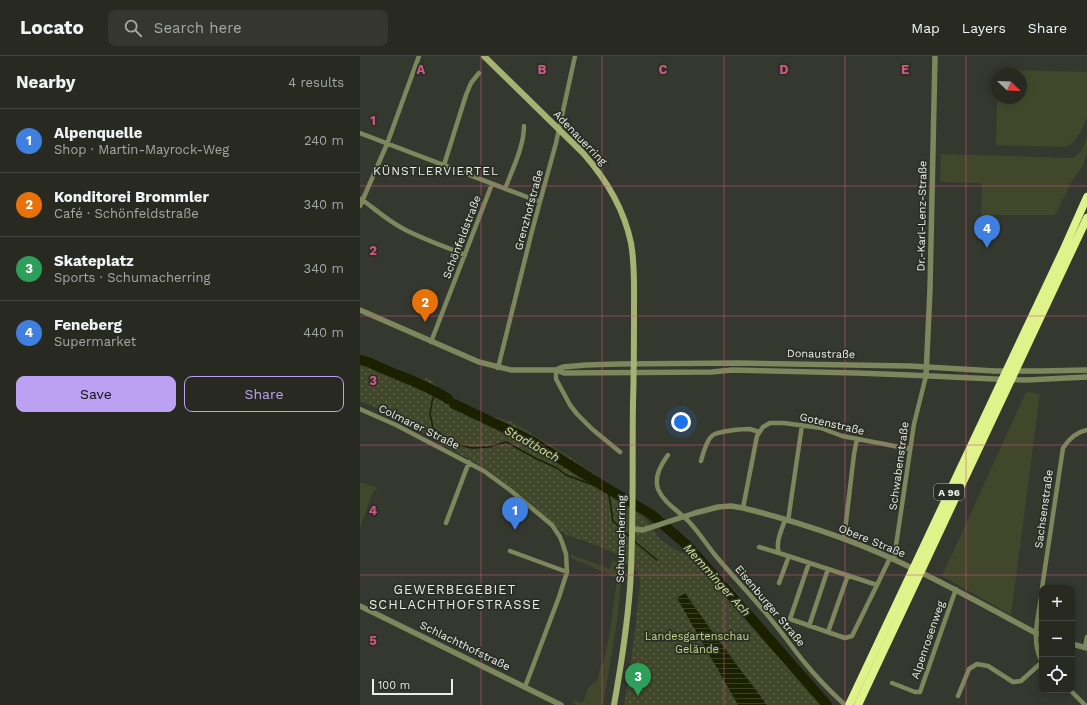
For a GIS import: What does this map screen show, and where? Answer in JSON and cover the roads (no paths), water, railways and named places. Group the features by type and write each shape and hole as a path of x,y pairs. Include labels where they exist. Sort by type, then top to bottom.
{"highway":[{"name":"A 96","path":"848,704 1063,251 1087,197"},
{"name":"A 96","path":"858,705 1087,218"}],"main road":[{"name":"Adenauerring","path":"484,56 593,164 609,186 622,215 631,243 633,262 634,372"},
{"name":"Schumacherring","path":"614,705 628,610 632,554 634,372"}],"street":[{"path":"360,206 361,199 387,144 418,56"},
{"name":"Grenzhofstraße","path":"498,368 575,56"},
{"name":"Dr.-Karl-Lenz-Straße","path":"926,376 930,289 935,56"},
{"path":"444,165 466,94 471,83 479,73"},
{"path":"505,189 522,142 524,126"},
{"path":"360,133 540,202"},
{"name":"Schönfeldstraße","path":"431,342 492,184"},
{"path":"361,199 402,228 465,254"},
{"name":"Donaustraße","path":"360,310 479,362 498,368 521,371 556,370 563,367 586,365 767,363 926,367 995,371 1087,370"},
{"path":"556,370 556,379 570,405 577,414 592,429 620,452"},
{"name":"Donaustraße","path":"556,370 564,373 739,370 1027,380 1087,377"},
{"name":"Schwabenstraße","path":"809,563 790,618 845,638 852,636 877,585 892,559 916,414 926,376"},
{"name":"Colmarer Straße","path":"360,409 396,424 470,462 503,484 552,526 560,537 567,561 566,572"},
{"name":"Gotenstraße","path":"759,432 762,427 770,423 802,425 821,428 842,436 910,449"},
{"path":"779,553 777,548 786,520 802,425"},
{"path":"701,461 705,446 712,436 735,430 750,430 759,432 743,508"},
{"name":"Sachsenstraße","path":"1043,585 1063,448 1072,437 1087,430"},
{"path":"844,539 857,439"},
{"path":"668,455 661,465 657,484 659,490 667,501 684,517"},
{"path":"446,524 470,462"},
{"name":"Obere Straße","path":"632,532 718,507 731,506 743,508 844,539 902,563 956,589 1039,633"},
{"name":"Eisenburger Straße","path":"684,517 692,524 715,555 773,621 806,664 828,689 848,704"},
{"path":"759,547 877,585"},
{"path":"510,551 566,572 559,597 525,687"},
{"path":"779,583 789,556"},
{"path":"809,626 828,569"},
{"path":"828,632 848,576"},
{"name":"Alpenrosenweg","path":"892,682 915,692 920,692 956,589"},
{"name":"Schlachthofstraße","path":"360,606 561,705"},
{"name":"Sachsenstraße","path":"1039,610 1036,632 1037,652 1040,657"},
{"path":"1075,645 1086,648 1087,637"},
{"path":"958,696 969,669 977,664 988,666 1013,682 1021,681 1039,665"},
{"path":"1073,693 1085,705"}],"waterway":[{"name":"Stadtbach","path":"360,360 418,383 448,399"},
{"path":"436,391 430,414 433,428 455,444 472,448 489,447 506,442 557,468 566,475 593,485 600,484"},
{"name":"Memminger Ach","path":"454,404 530,440 651,514 688,546 827,705"},
{"path":"608,489 613,521 630,537"},
{"path":"634,541 657,560"}],"place":[{"name":"Feneberg","path":"987,248"},
{"name":"Konditorei Brommler","path":"425,322"},
{"name":"Alpenquelle","path":"515,530"},
{"name":"Skateplatz","path":"638,696"}],"district":[{"name":"KÜNSTLERVIERTEL","path":"436,171"},
{"name":"GEWERBEGEBIET SCHLACHTHOFSTRASSE","path":"455,596"}],"park label":[{"name":"Landesgartenschau Gelände","path":"697,642"}]}
